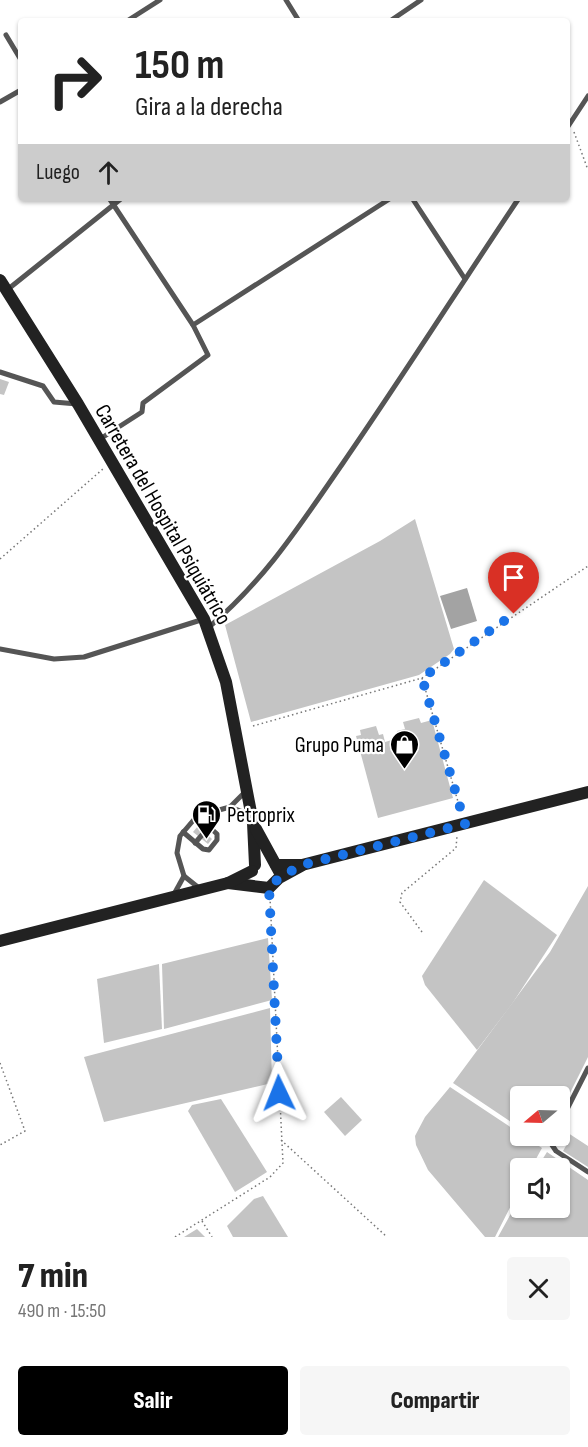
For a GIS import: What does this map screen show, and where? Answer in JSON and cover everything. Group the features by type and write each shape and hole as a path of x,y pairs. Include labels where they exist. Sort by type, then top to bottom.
{"street":[{"name":"Carretera del Hospital Psiquiátrico","path":"3,285 78,404 206,624 226,682 252,819"},
{"path":"228,883 264,887 302,865 588,792"},
{"path":"252,819 279,878"},
{"path":"252,819 254,868 252,880 264,887"},
{"path":"0,941 228,883 262,861 302,865"}],"lane":[{"path":"132,18 160,0"},
{"path":"286,0 297,18"},
{"path":"394,18 421,0"},
{"path":"6,35 18,55"},
{"path":"0,102 18,92"},
{"path":"570,123 588,96"},
{"path":"99,440 142,412 143,403 208,355 193,326 111,201"},
{"path":"3,285 118,201"},
{"path":"193,326 386,201"},
{"path":"414,201 465,279"},
{"path":"0,649 54,659 84,657 206,624 231,609 273,565 407,370 517,201"},
{"path":"0,372 43,386 54,402 78,404"},
{"path":"201,890 184,876 177,845 183,832 197,816 231,807 247,790"},
{"path":"231,807 252,819"},
{"path":"183,832 202,849 209,850 217,840 217,834 197,816"},
{"path":"195,843 209,827"},
{"path":"173,898 184,876"},
{"path":"570,1104 588,1068"},
{"path":"553,1146 556,1151 588,1172"}],"path":[{"path":"570,127 588,170"},
{"path":"0,559 111,462"},
{"path":"254,726 422,678 588,566"},
{"path":"422,678 459,825 456,848 402,893 400,902 422,932"},
{"path":"175,1237 270,1177 283,1163 280,1139 273,932 264,887"},
{"path":"0,1063 25,1131 0,1145"},
{"path":"280,1139 334,1186 387,1237"},
{"path":"202,1220 212,1237"}],"shaded area":[{"path":"467,588 477,621 451,629 440,596"}],"building":[{"path":"0,379 9,382 4,395 0,394"},
{"path":"415,519 454,649 450,654 419,675 251,722 225,625 380,541"},
{"name":"Grupo Puma","path":"419,718 421,723 432,720 453,798 378,818 356,736 361,735 360,730 376,726 379,735 383,734 385,742 399,738 397,731 405,729 403,722"},
{"path":"198,826 212,839 208,844 193,832"},
{"path":"484,880 557,935 512,1004 477,1050 425,985 422,976"},
{"path":"588,886 588,1057 570,1093 570,1086 510,1086 510,1121 453,1083 550,952"},
{"path":"268,938 272,1000 164,1029 162,964"},
{"path":"159,964 162,1029 104,1043 97,979"},
{"path":"270,1008 272,1083 104,1122 84,1057"},
{"path":"450,1087 510,1127 510,1146 539,1146 542,1148 536,1158 510,1158 510,1208 495,1237 485,1237 428,1170 416,1145 415,1136 425,1117"},
{"path":"341,1097 362,1120 345,1136 324,1112"},
{"path":"221,1099 267,1172 235,1192 188,1111 192,1105"},
{"path":"570,1134 588,1146 588,1167 563,1151 566,1146 570,1146"},
{"path":"547,1152 556,1158 543,1158"},
{"path":"570,1168 588,1180 588,1237 498,1237 510,1215 510,1218 570,1218"},
{"path":"263,1196 288,1237 233,1237 227,1226 254,1199"},
{"path":"197,1229 205,1237 184,1237"}],"place":[{"name":"Grupo Puma","path":"405,770"},
{"name":"Petroprix","path":"206,840"}],"route":[{"path":"279,1093 273,932 269,888 275,885 279,878 302,865 465,824 432,720 422,678 514,614"}]}
